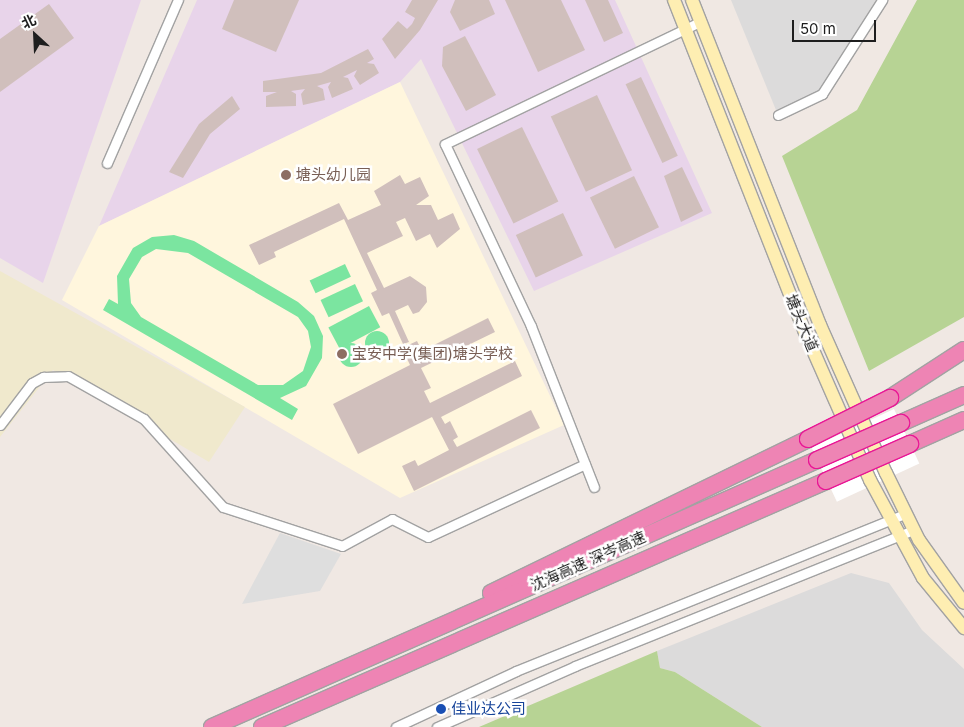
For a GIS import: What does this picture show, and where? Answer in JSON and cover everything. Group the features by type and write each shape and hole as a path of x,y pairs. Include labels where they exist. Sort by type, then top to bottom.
{"highway":[{"path":"379,653 533,571 890,398 964,350"},
{"name":"沈海高速 深岑高速","path":"212,727 964,395"},
{"name":"沈海高速 深岑高速","path":"262,727 964,420"}],"main road":[{"name":"塘头大道","path":"674,0 805,332 889,520 923,578 964,628"},
{"name":"塘头大道","path":"692,0 820,325 905,514 964,603"}],"street":[{"path":"106,163 178,0"},
{"path":"778,116 822,94 882,0"},
{"path":"594,487 531,326 445,144 700,22"},
{"path":"0,425 32,383 49,376 68,376 144,419 223,507 342,546 392,519 428,537 585,464"},
{"path":"396,727 525,667 905,514"},
{"path":"437,727 914,530"}],"shaded area":[{"path":"0,0 141,0 43,283 0,258"},
{"path":"197,0 615,0 712,213 534,291 421,59 400,82 99,226"},
{"path":"731,0 882,0 822,94 778,115"},
{"name":"宝安中学(集团)塘头学校","path":"400,82 564,425 400,498 62,300 99,226"},
{"path":"0,271 245,407 209,462 53,370 0,437"},
{"path":"280,533 341,554 320,591 242,604"},
{"path":"851,573 889,583 922,630 964,669 964,727 762,727 675,672 660,668 657,651"}],"green space":[{"path":"917,0 964,0 964,317 869,371 782,156 857,110"},
{"path":"174,235 194,241 298,302 314,316 323,336 322,358 306,386 280,398 298,409 292,420 103,310 109,299 118,304 117,276 133,248 152,237","holes":["156,249 188,253 298,317 308,331 311,347 303,371 283,385 258,385 141,317 131,303 129,279 142,257"]},
{"path":"345,264 351,277 316,293 310,280"},
{"path":"355,284 363,301 329,317 321,300"},
{"path":"369,306 380,327 340,349 328,328"},
{"path":"377,331 382,332 388,338 388,348 382,354 377,355 372,354 366,348 365,343 366,338 372,332"},
{"path":"351,343 356,344 362,350 362,360 356,366 351,367 346,366 340,360 339,355 340,350 346,344"},
{"path":"657,651 660,668 675,672 762,727 479,727"}],"pier":[{"path":"894,409 919,463 837,502 812,447"}],"building":[{"path":"234,0 299,0 276,52 222,29"},
{"path":"412,0 438,0 420,30 395,59 382,39 398,21 407,29 412,24 415,18 405,12"},
{"path":"455,0 489,0 495,14 460,31 450,12"},
{"path":"505,0 561,0 585,50 538,72"},
{"path":"585,0 608,0 623,33 604,42"},
{"path":"49,4 74,38 0,92 0,39"},
{"path":"465,36 496,95 466,111 442,66 443,47"},
{"path":"368,49 374,59 367,63 374,64 379,73 360,85 354,76 357,70 343,77 348,78 353,89 332,98 328,87 331,82 317,86 323,89 325,100 303,105 301,94 305,89 291,91 296,94 296,106 266,107 266,96 277,92 263,92 263,81 321,73"},
{"path":"641,77 678,156 662,163 626,84"},
{"path":"597,95 632,170 586,192 551,117"},
{"path":"232,96 240,109 210,134 183,178 169,172 199,124"},
{"path":"522,127 558,202 513,224 477,149"},
{"path":"682,167 703,211 681,222 664,176"},
{"path":"400,175 405,184 420,177 429,196 416,205 431,205 438,220 453,213 460,229 437,248 430,234 416,241 405,218 396,222 403,236 367,253 384,288 410,276 426,287 427,302 419,312 413,314 408,305 395,311 409,342 403,344 389,313 382,316 371,293 377,290 344,219 274,252 276,257 259,265 249,245 339,203 348,220 381,205 374,191"},
{"path":"634,176 659,227 615,249 590,197"},
{"path":"563,213 583,256 536,278 516,235"},
{"path":"488,318 495,332 421,368 431,388 424,391 430,403 515,361 522,376 441,417 445,424 450,421 458,437 453,440 457,447 531,410 540,428 414,491 402,466 415,460 418,466 449,450 432,417 358,454 333,404 410,365 402,348 417,341 422,351"}],"place":[{"name":"塘头幼儿园","path":"286,175"},
{"name":"宝安中学(集团)塘头学校","path":"342,354"},
{"name":"佳业达公司","path":"441,709"}]}
